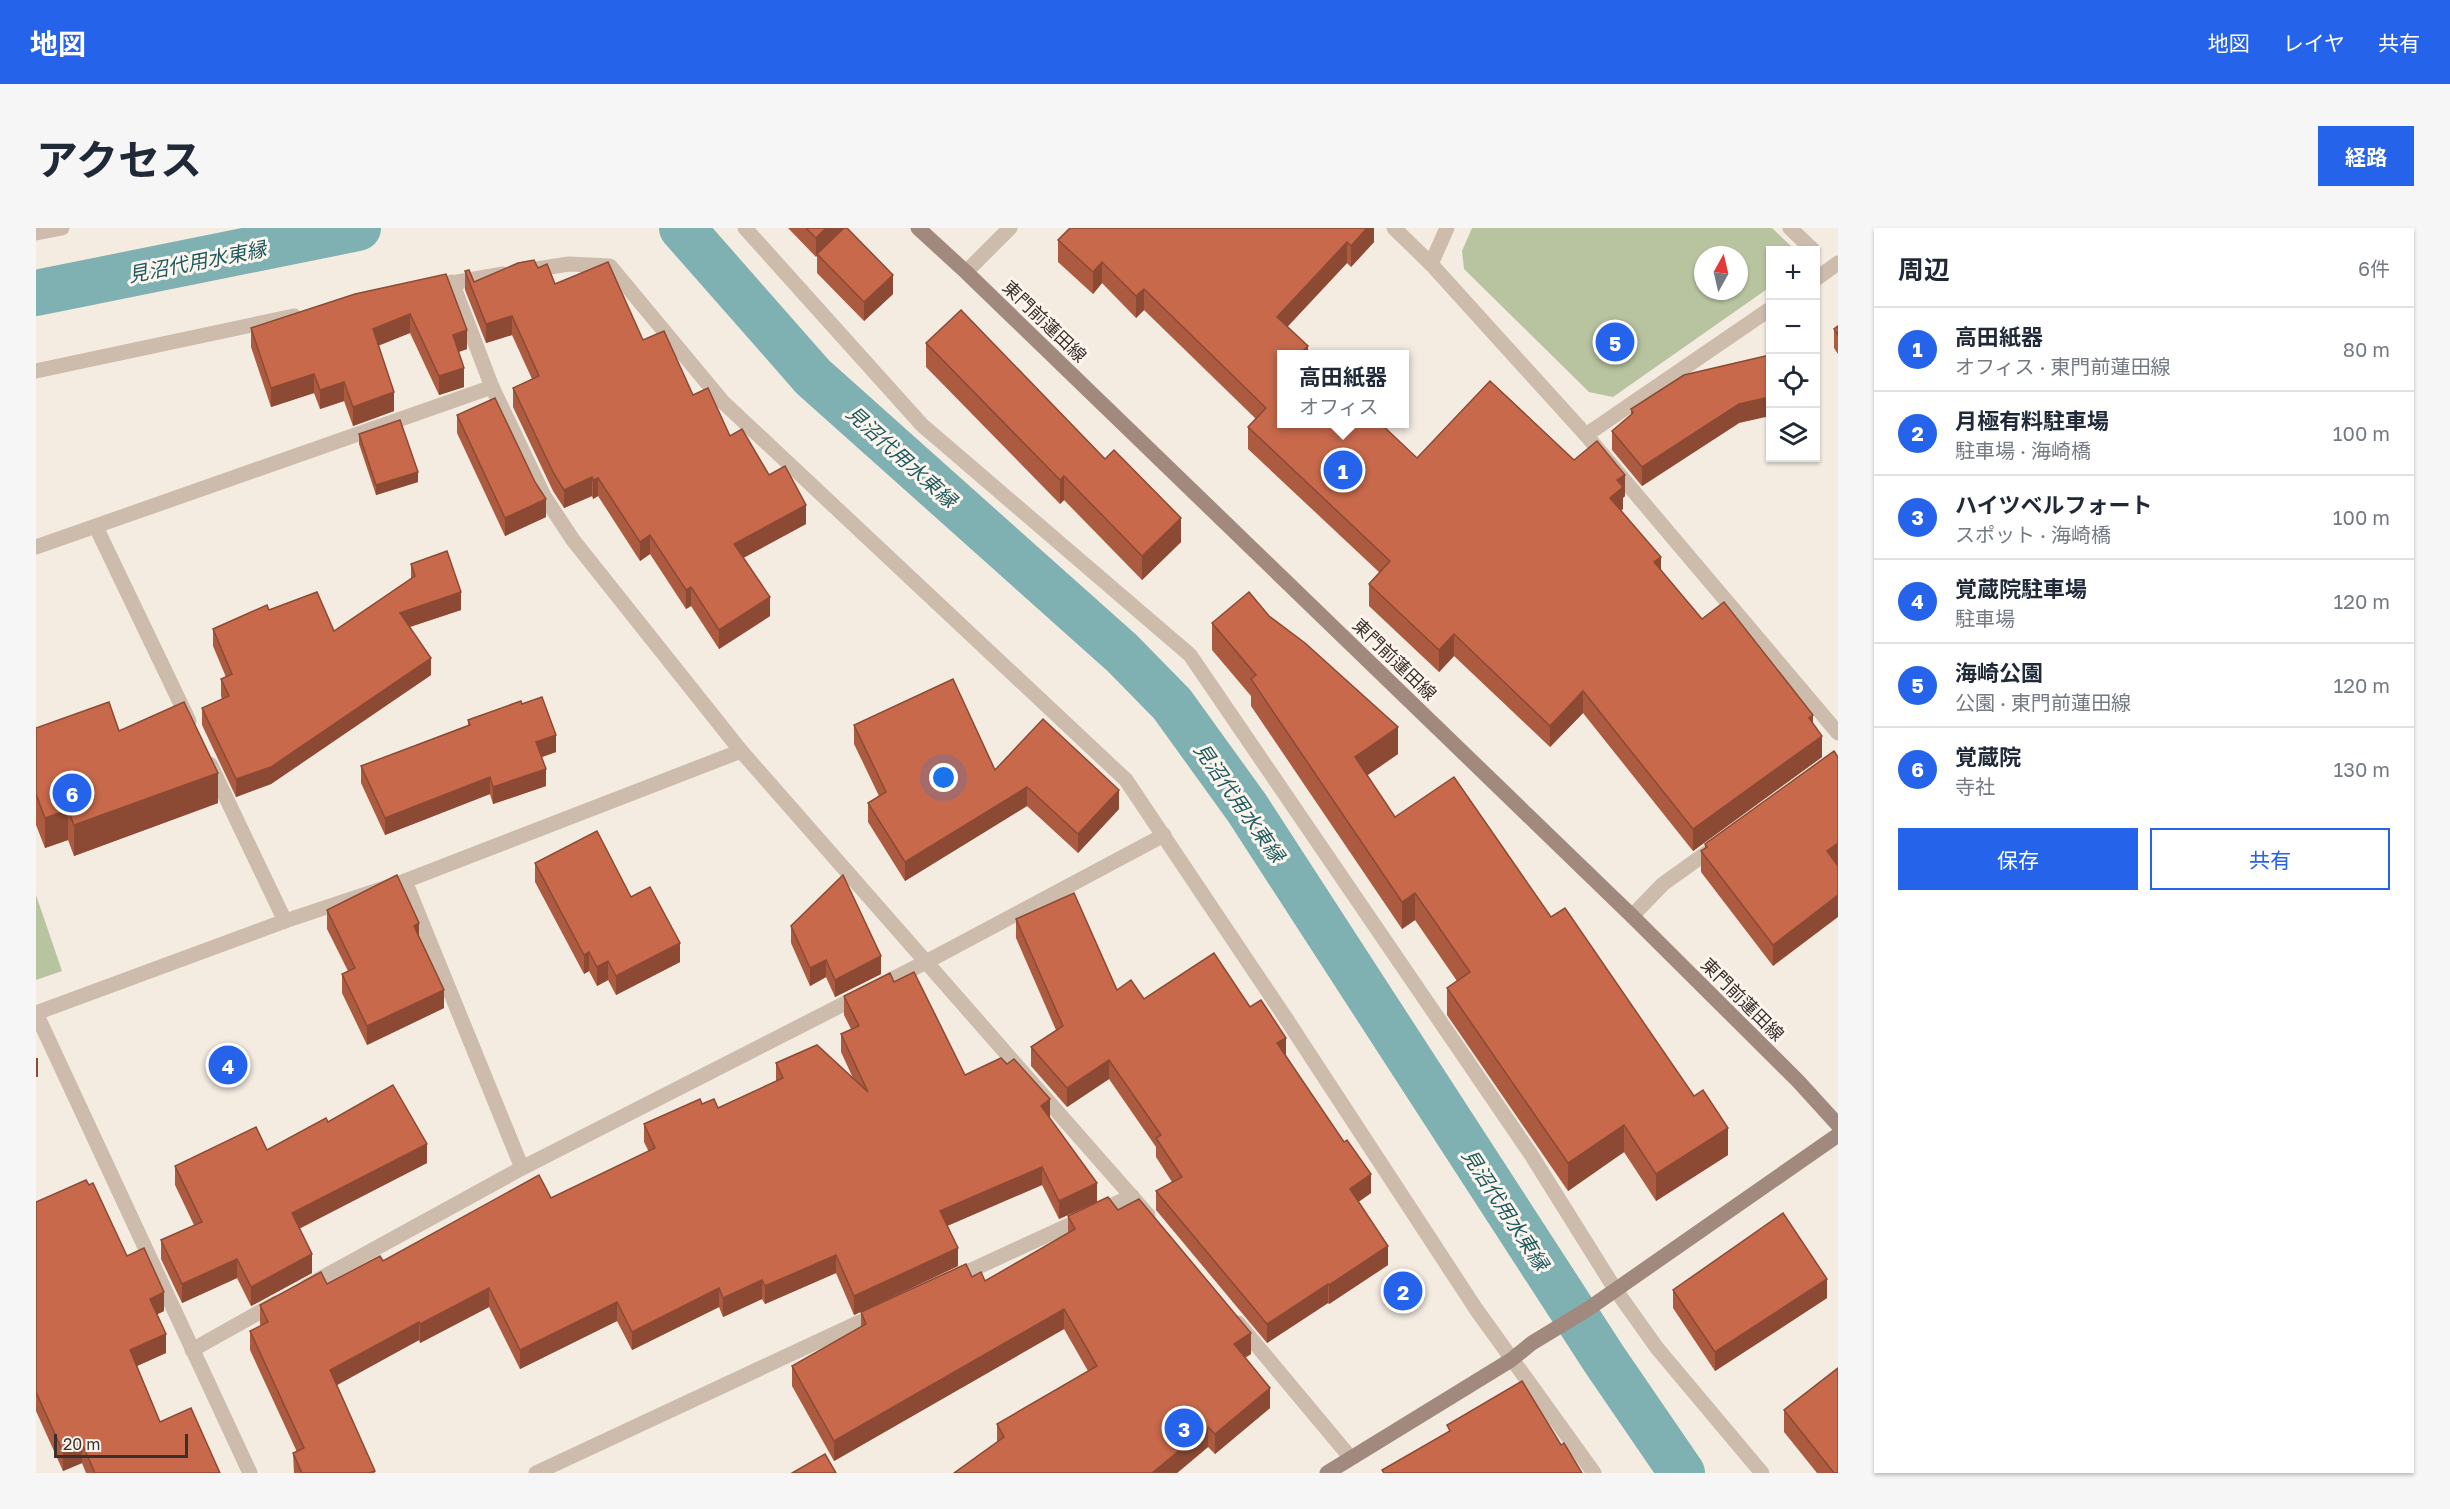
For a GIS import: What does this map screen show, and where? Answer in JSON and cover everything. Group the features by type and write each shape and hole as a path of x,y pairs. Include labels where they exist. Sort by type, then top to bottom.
{"main road":[{"name":"東門前蓮田線","path":"918,228 1632,916 1798,1081 1838,1125"},
{"path":"1327,1473 1511,1360 1838,1135"}],"street":[{"path":"36,233 62,228"},
{"path":"745,228 922,424 1190,655 1530,1153 1615,1289 1657,1348 1762,1473"},
{"path":"966,272 1010,228"},
{"path":"1394,228 1431,264 1586,435 1838,733"},
{"path":"1431,264 1447,228"},
{"path":"1790,228 1808,246"},
{"path":"1820,256 1835,265 1820,276"},
{"path":"417,290 452,282 569,264 610,266 723,402 1126,780 1511,1360 1594,1473"},
{"path":"452,282 492,387 544,496 573,540 741,751 1154,1223"},
{"path":"36,371 313,312"},
{"path":"1586,435 1766,312"},
{"path":"36,547 492,387"},
{"path":"96,527 285,921"},
{"path":"250,1473 36,1013 285,921 405,881 741,751"},
{"path":"192,1350 522,1168 926,963 1164,835"},
{"path":"1632,916 1663,884 1731,835"},
{"path":"405,881 522,1168"},
{"path":"936,1287 1132,1196"},
{"path":"536,1473 893,1307"},
{"path":"1230,1313 1350,1457"},
{"path":"567,1458 574,1473"}],"green space":[{"path":"1472,228 1772,228 1791,246 1766,246 1766,290 1613,397 1589,392 1464,269 1462,251"},
{"path":"36,895 62,971 36,980"}],"building":[{"path":"806,228 826,228 816,238"},
{"path":"844,228 847,228 893,275 864,302 817,254"},
{"path":"1070,228 1367,228 1351,246 1347,242 1277,317 1308,346 1304,350 1277,350 1277,428 1385,428 1417,458 1490,381 1574,460 1597,441 1625,475 1617,480 1623,487 1610,498 1661,557 1654,562 1702,619 1724,602 1813,715 1809,718 1822,736 1693,829 1583,691 1550,726 1454,634 1439,650 1369,584 1390,561 1248,427 1266,408 1144,289 1136,296 1102,262 1093,272 1058,240"},
{"path":"534,260 538,268 547,264 555,284 608,262 643,340 664,331 693,395 708,388 730,436 742,429 769,475 785,466 806,505 734,544 770,597 719,630 691,587 686,590 650,535 640,542 598,478 593,480 592,477 564,490 553,472 513,388 539,376 512,316 486,324 465,271 469,270 474,282 518,263"},
{"path":"446,274 467,330 453,335 464,368 439,376 410,314 373,329 394,392 353,407 344,382 320,390 314,374 271,388 251,328 355,294"},
{"path":"961,310 1105,459 1114,450 1181,518 1142,556 1064,476 1060,480 926,343"},
{"path":"1766,356 1766,398 1739,404 1642,467 1612,431 1633,413 1631,409 1684,375"},
{"path":"495,398 535,482 546,499 505,518 457,415"},
{"path":"400,420 418,472 376,485 359,434"},
{"path":"447,551 461,592 400,613 431,658 271,767 236,779 202,708 229,696 221,679 232,674 213,629 267,605 269,610 317,592 334,631 415,576 411,564"},
{"path":"1249,592 1269,616 1305,643 1398,727 1355,757 1395,817 1454,777 1551,917 1565,908 1694,1096 1703,1090 1728,1128 1656,1174 1624,1125 1568,1163 1447,988 1470,972 1415,893 1402,902 1251,679 1256,675 1212,623"},
{"path":"953,679 995,770 1043,719 1119,790 1078,834 1027,787 905,862 868,803 886,792 854,725"},
{"path":"542,697 556,735 536,742 546,769 493,787 490,777 385,818 361,766 470,725 468,720 521,701 522,704"},
{"path":"109,702 119,731 184,702 218,773 74,825 68,810 45,818 36,794 36,728"},
{"path":"1834,751 1838,757 1838,843 1827,851 1838,866 1838,895 1773,945 1701,851 1707,847 1705,844"},
{"path":"597,831 631,897 650,887 680,943 616,976 608,961 597,967 589,952 584,955 535,863"},
{"path":"397,875 419,923 414,926 444,990 367,1026 342,974 355,968 327,910"},
{"path":"843,875 881,956 835,980 826,960 810,968 791,926"},
{"path":"1074,893 1117,990 1131,980 1144,999 1214,953 1250,1007 1261,1000 1286,1038 1277,1043 1344,1142 1347,1140 1371,1174 1350,1189 1388,1246 1267,1324 1156,1191 1182,1177 1156,1138 1161,1135 1109,1060 1067,1088 1031,1047 1063,1026 1016,919"},
{"path":"914,972 965,1075 1001,1058 1007,1064 1014,1059 1050,1099 1041,1106 1097,1183 1059,1201 1042,1167 940,1211 958,1248 854,1296 836,1255 765,1286 762,1280 723,1298 719,1288 632,1332 617,1302 520,1350 489,1288 420,1324 419,1322 330,1370 375,1471 369,1473 302,1473 293,1453 304,1448 250,1331 268,1322 260,1305 321,1272 327,1284 380,1256 383,1261 539,1175 551,1198 655,1148 644,1124 700,1099 702,1104 714,1099 718,1108 783,1078 776,1063 817,1045 868,1092 841,1034 859,1026 844,996 890,973 894,982"},
{"path":"393,1085 427,1144 292,1213 312,1254 251,1287 237,1259 182,1284 161,1240 202,1222 175,1166 256,1127 267,1150 326,1118 328,1122"},
{"path":"86,1180 89,1185 93,1183 127,1256 144,1248 164,1292 150,1299 166,1334 130,1350 160,1422 191,1408 220,1473 95,1473 82,1444 63,1452 36,1392 36,1202"},
{"path":"1108,1197 1118,1210 1139,1199 1251,1333 1234,1344 1270,1388 1215,1434 1208,1427 1152,1473 954,1473 1004,1437 997,1424 1097,1366 1064,1309 834,1441 792,1366 866,1324 861,1312 966,1264 972,1277 981,1272 985,1281 1075,1229 1068,1216"},
{"path":"1783,1213 1827,1279 1715,1352 1673,1290"},
{"path":"1838,1368 1838,1473 1834,1473 1784,1410"},
{"path":"1522,1381 1561,1445 1564,1443 1582,1473 1384,1473 1382,1470 1450,1431 1447,1425"},
{"path":"825,1454 836,1473 792,1473"}],"waterway":[{"name":"見沼代用水東縁","path":"36,293 358,228"},
{"name":"見沼代用水東縁","path":"682,228 813,377 1122,653 1172,704 1247,808 1604,1359 1682,1473"}],"place":[{"name":"海崎公園","path":"1615,342"},
{"name":"高田紙器","path":"1343,470"},
{"name":"覚蔵院","path":"72,793"},
{"name":"覚蔵院駐車場","path":"228,1065"},
{"name":"月極有料駐車場","path":"1403,1291"},
{"name":"ハイツベルフォート","path":"1184,1428"}]}
